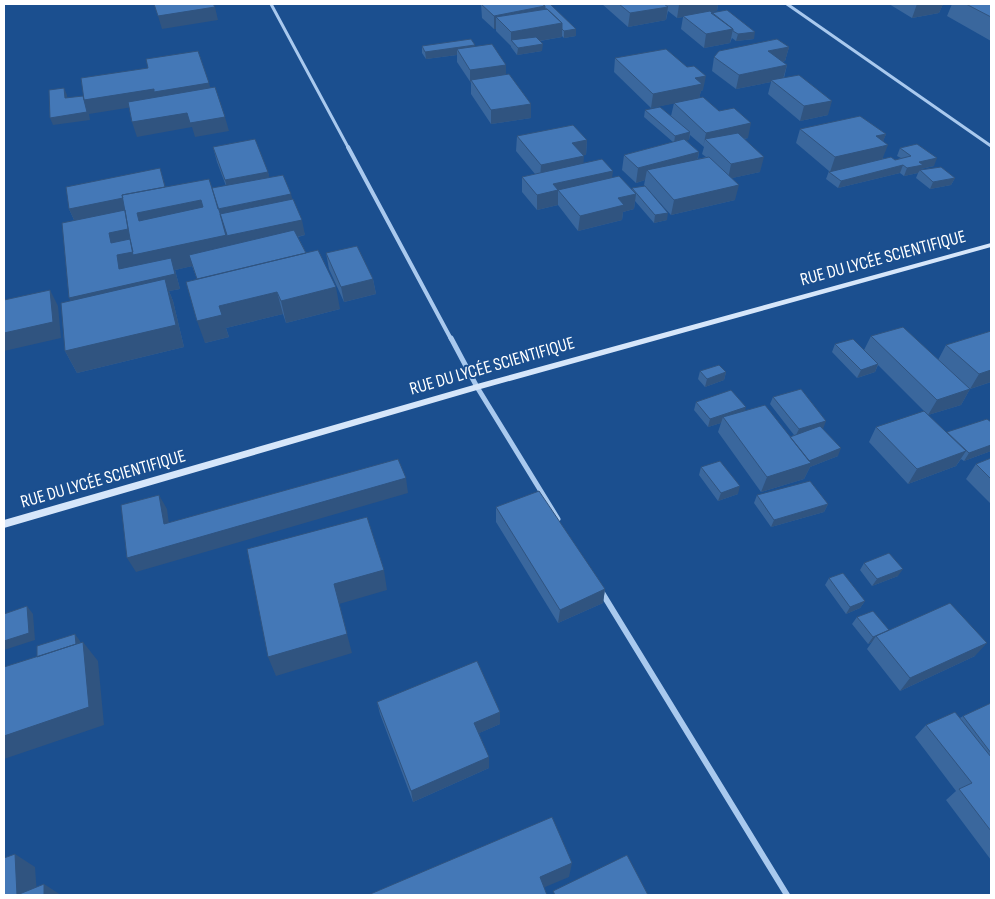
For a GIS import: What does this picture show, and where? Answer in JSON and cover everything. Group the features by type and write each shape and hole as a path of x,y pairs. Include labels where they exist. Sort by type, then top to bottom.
{"street":[{"path":"271,4 477,387 560,522"},
{"path":"787,4 991,146"},
{"name":"RUE DU LYCÉE SCIENTIFIQUE","path":"4,524 477,387 991,245"},
{"path":"596,582 787,895"}],"building":[{"path":"154,4 213,4 215,7 158,16"},
{"path":"481,4 542,4 545,6 494,16"},
{"path":"542,4 550,4 576,29 564,31 562,23 545,9 545,6"},
{"path":"619,4 664,4 668,7 630,13"},
{"path":"966,4 991,5 991,17"},
{"path":"547,9 562,23 511,32 496,17"},
{"path":"727,10 755,32 738,34 711,13"},
{"path":"710,11 733,29 706,34 683,16"},
{"path":"536,37 543,44 518,48 511,40"},
{"path":"471,39 475,45 425,52 422,46"},
{"path":"777,39 789,47 768,51 787,65 739,75 714,57 719,51"},
{"path":"492,44 506,65 470,70 457,49"},
{"path":"666,49 687,67 694,66 706,76 695,78 702,84 653,94 615,58"},
{"path":"198,51 209,83 154,92 154,89 84,100 81,78 148,68 146,59"},
{"path":"509,74 531,104 491,110 471,80"},
{"path":"799,75 832,101 804,106 771,80"},
{"path":"215,87 225,117 190,123 187,113 132,122 128,102"},
{"path":"64,88 65,98 83,96 87,112 50,118 49,90"},
{"path":"703,97 719,111 734,108 751,123 706,133 674,103"},
{"path":"660,107 690,132 675,136 645,110"},
{"path":"860,116 886,134 876,136 888,145 835,157 800,129"},
{"path":"573,125 587,140 572,143 584,156 541,165 517,136"},
{"path":"738,133 764,157 731,164 705,139"},
{"path":"255,139 268,172 225,180 213,147"},
{"path":"684,139 699,152 638,168 624,155"},
{"path":"917,144 937,158 919,162 923,165 907,168 903,165 841,181 829,172 891,157 895,160 911,156 900,148"},
{"path":"709,157 739,185 674,200 647,170"},
{"path":"602,159 613,171 553,184 558,190 537,195 522,177"},
{"path":"941,167 955,178 933,182 920,170"},
{"path":"160,168 165,187 122,195 123,198 69,209 66,187"},
{"path":"283,175 291,194 218,209 212,188"},
{"path":"619,176 636,194 618,198 624,205 580,216 558,190"},
{"path":"209,179 227,235 133,255 122,195","holes":["201,200 203,207 139,221 137,213"]},
{"path":"645,186 668,213 655,215 632,188"},
{"path":"293,199 302,220 226,236 220,214"},
{"path":"125,210 128,229 109,233 111,243 130,239 133,252 117,255 119,269 171,258 175,274 69,298 62,223"},
{"path":"294,230 306,253 197,279 189,255"},
{"path":"357,246 373,279 341,287 326,253"},
{"path":"318,250 336,287 281,301 277,292 219,306 222,315 197,321 186,282"},
{"path":"165,279 176,325 65,351 61,303"},
{"path":"50,290 53,322 4,333 4,300"},
{"path":"903,327 970,389 937,400 871,336"},
{"path":"991,331 991,370 979,374 946,345"},
{"path":"853,339 878,364 861,370 835,344"},
{"path":"719,365 726,372 707,379 700,371"},
{"path":"801,389 826,421 799,429 773,397"},
{"path":"731,390 746,407 710,419 696,402"},
{"path":"765,405 811,463 767,477 723,417"},
{"path":"924,411 966,451 917,469 876,427"},
{"path":"987,419 991,422 991,445 969,453 947,432"},
{"path":"820,426 841,448 809,461 790,437"},
{"path":"991,458 991,479 976,464"},
{"path":"398,459 406,478 127,558 121,505 159,495 164,524"},
{"path":"720,461 740,486 721,493 701,467"},
{"path":"810,481 828,504 774,520 757,495"},
{"path":"539,491 605,589 560,610 496,507"},
{"path":"367,517 384,570 334,584 347,634 268,657 247,549"},
{"path":"889,553 903,569 877,579 864,563"},
{"path":"843,573 865,601 850,607 829,578"},
{"path":"950,603 987,643 910,678 876,636"},
{"path":"27,606 29,633 4,641 4,614"},
{"path":"873,611 889,630 873,637 857,617"},
{"path":"75,634 76,644 37,657 37,646"},
{"path":"83,642 89,707 4,736 4,667"},
{"path":"477,661 500,712 474,723 489,757 411,791 377,702"},
{"path":"991,703 991,753 963,716"},
{"path":"955,712 991,757 991,831 959,789 972,783 926,725"},
{"path":"552,817 572,863 540,877 547,895 368,895"},
{"path":"15,854 17,895 4,895 4,858"},
{"path":"627,855 648,895 555,895 553,891"},
{"path":"44,884 44,895 17,895"}]}
